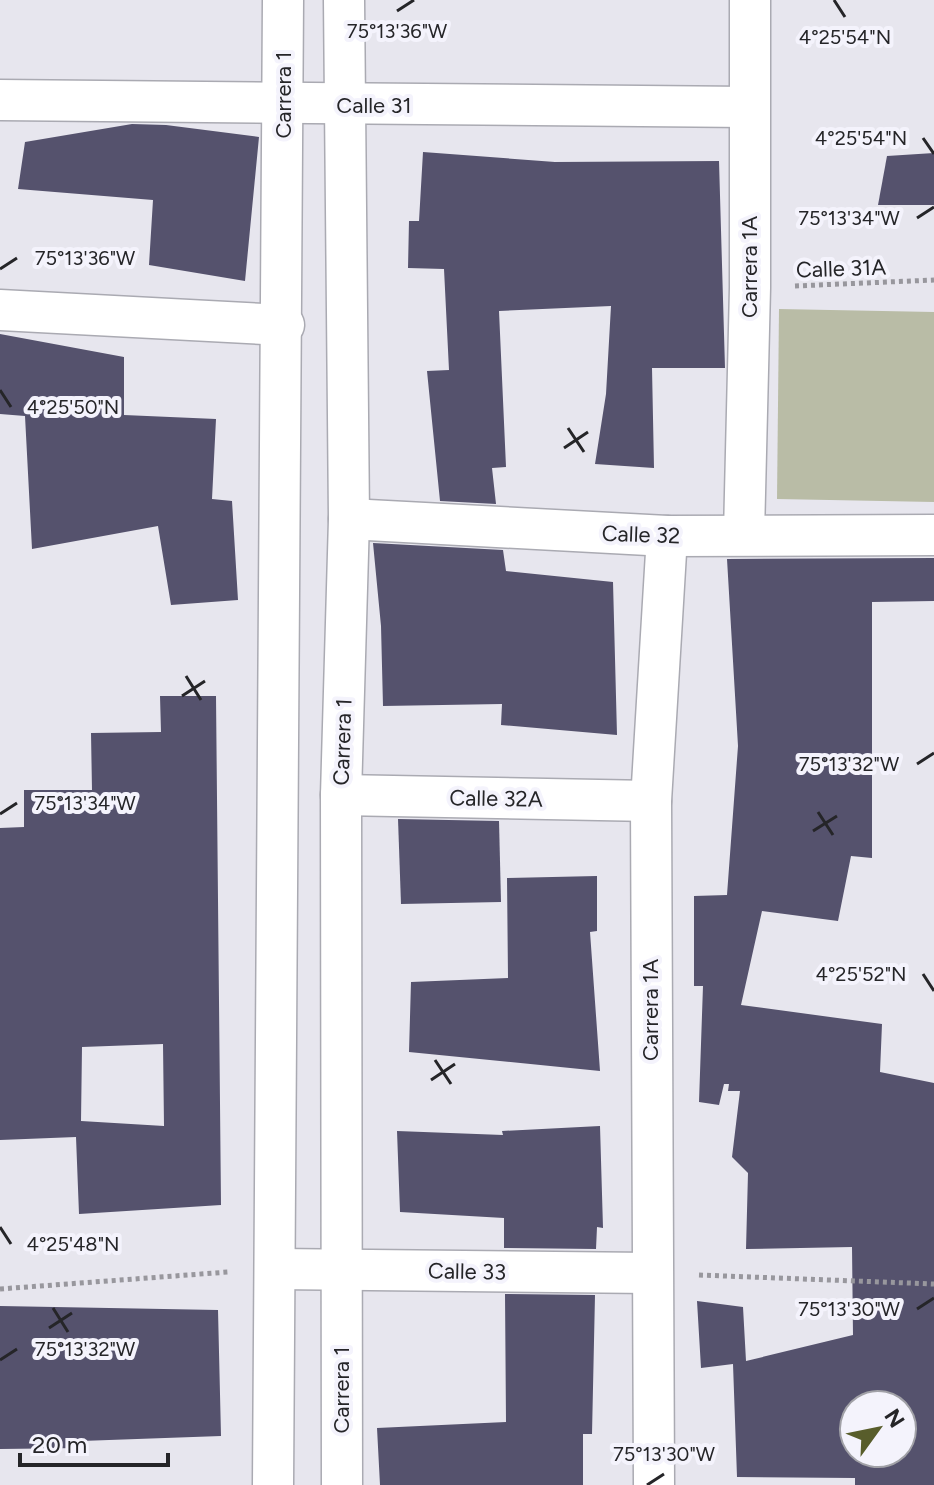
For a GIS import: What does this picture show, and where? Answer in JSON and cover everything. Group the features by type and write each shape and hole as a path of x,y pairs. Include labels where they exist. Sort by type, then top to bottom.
{"street":[{"name":"Carrera 1","path":"273,1485 284,325 283,0"},
{"name":"Carrera 1","path":"342,1485 341,795 349,519 344,0"},
{"name":"Carrera 1A","path":"744,534 750,288 750,0"},
{"name":"Calle 31","path":"0,100 748,107"},
{"path":"0,310 284,325"},
{"name":"Calle 32","path":"349,519 667,536 934,535"},
{"name":"Carrera 1A","path":"654,1485 650,1273 651,801 667,536"},
{"name":"Calle 32A","path":"341,795 651,801"},
{"name":"Calle 33","path":"277,1269 650,1273"}],"path":[{"name":"Calle 31A","path":"750,288 934,280"},
{"path":"0,1289 277,1269"},
{"path":"650,1273 934,1284"}],"green space":[{"path":"779,309 934,312 934,502 777,499"}],"building":[{"path":"132,124 166,125 259,137 245,281 149,265 153,200 18,189 25,142"},
{"path":"423,152 555,162 719,161 725,368 652,368 654,468 595,464 606,394 611,306 499,311 506,467 492,468 496,504 440,501 427,371 449,370 444,269 408,268 409,221 419,221"},
{"path":"934,153 934,205 878,205 887,156"},
{"path":"0,334 124,357 124,415 216,419 212,499 232,501 238,600 171,605 158,526 32,549 25,416 0,414"},
{"path":"373,543 503,550 506,571 613,582 617,735 501,725 502,704 383,706 381,626"},
{"path":"934,558 934,601 872,602 872,858 851,856 838,921 762,911 741,1005 882,1024 880,1072 934,1083 934,1485 855,1485 855,1478 737,1477 733,1364 701,1368 697,1301 743,1307 746,1361 853,1335 852,1247 746,1249 748,1173 732,1157 740,1091 728,1091 729,1084 724,1084 719,1105 699,1102 703,986 694,986 694,896 727,895 738,746 727,559"},
{"path":"160,696 216,696 221,1205 79,1214 76,1137 0,1140 0,828 24,827 24,790 92,790 91,733 161,732","holes":["163,1044 164,1126 81,1121 82,1047"]},
{"path":"398,819 499,821 501,902 401,904"},
{"path":"597,876 597,931 590,932 600,1071 409,1052 411,982 508,978 507,878"},
{"path":"600,1126 603,1228 597,1227 596,1249 504,1248 504,1218 400,1212 397,1131 503,1135 502,1131"},
{"path":"505,1294 595,1295 592,1434 583,1434 583,1485 380,1485 377,1428 506,1422"},
{"path":"0,1306 218,1310 221,1436 81,1441 81,1448 0,1449"}]}
